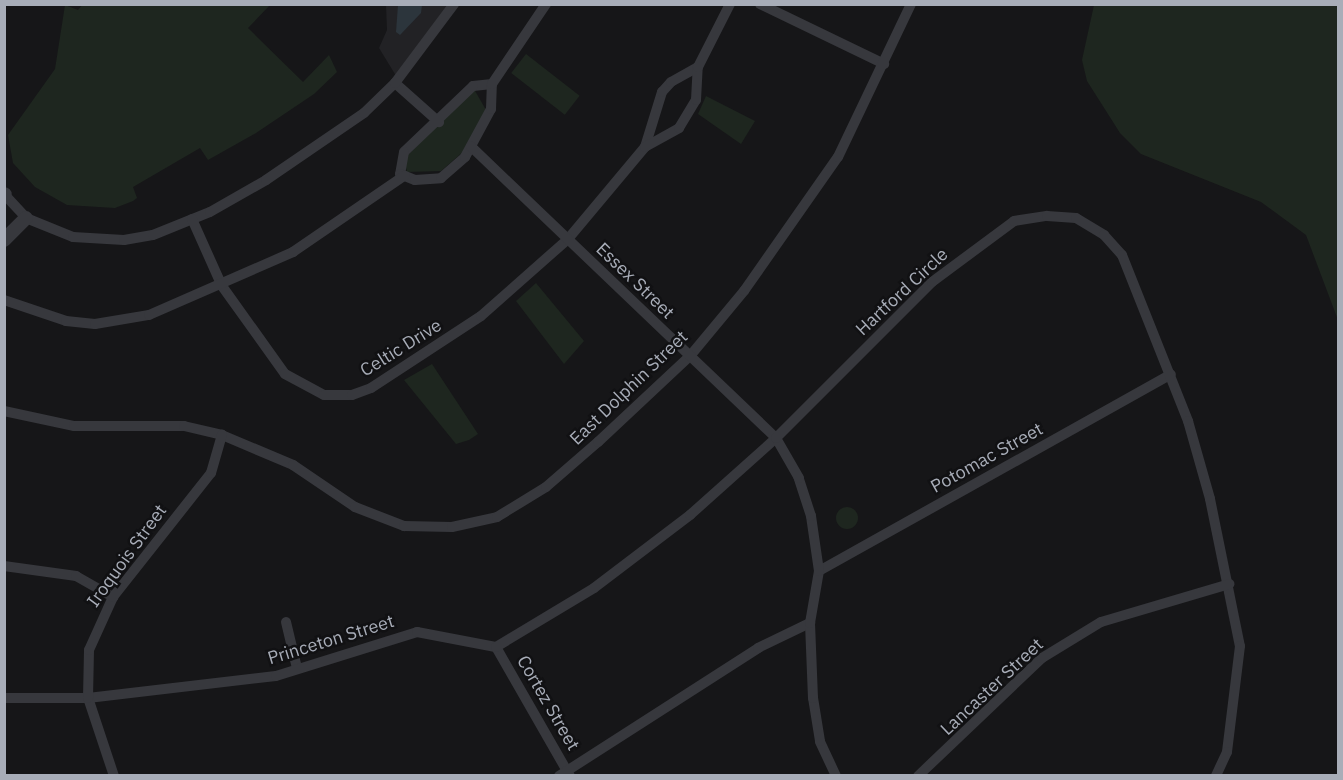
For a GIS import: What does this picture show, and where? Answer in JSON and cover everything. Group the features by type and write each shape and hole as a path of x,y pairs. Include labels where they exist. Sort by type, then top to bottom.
{"street":[{"path":"5,194 26,218 74,237 123,240 153,235 192,219 266,180 364,113 395,83 454,4"},
{"path":"4,300 41,316 94,324 148,315 222,286 293,252 404,176 441,178 471,147 491,110 492,84 546,4"},
{"name":"Celtic Drive","path":"645,147 668,136 690,115 696,100 698,67 730,4"},
{"path":"760,4 884,64"},
{"name":"East Dolphin Street","path":"4,411 74,426 184,426 222,435 293,465 379,519 404,526 452,527 497,517 546,487 690,356 794,223 838,157 911,4"},
{"name":"Celtic Drive","path":"192,219 222,286 285,374 324,395 352,395 419,360 481,316 568,240 645,147 662,92 671,82 698,67"},
{"path":"395,83 439,122"},
{"path":"404,176 400,162 404,152 439,122 473,86 492,84"},
{"name":"Essex Street","path":"471,147 776,438"},
{"name":"Hartford Circle","path":"776,438 932,282 1014,221 1047,216 1076,218 1104,236 1122,255 1171,374 1210,499 1228,584 1240,646 1227,752 1216,776"},
{"path":"4,240 26,218"},
{"name":"Potomac Street","path":"819,571 1171,374"},
{"name":"Iroquois Street","path":"114,776 88,698 89,650 113,597 211,473 222,435"},
{"path":"496,647 603,581 690,515 776,438 799,478 811,516 819,571 810,623 819,730 836,776"},
{"path":"4,566 76,576 113,597"},
{"name":"Lancaster Street","path":"918,776 1042,658 1101,622 1228,584"},
{"path":"286,622 297,668"},
{"path":"566,774 758,648 810,623"},
{"name":"Princeton Street","path":"4,698 88,698 276,676 417,632 496,647"},
{"name":"Cortez Street","path":"496,647 566,774"}],"shaded area":[{"path":"83,4 270,5 248,28 303,82 329,55 337,72 314,94 256,133 208,160 200,148 133,187 137,198 133,201 115,208 67,205 35,187 13,163 8,135 55,69 65,5 78,10"},
{"path":"386,5 454,5 398,79 379,48 387,30"},
{"path":"398,5 422,5 421,13 400,35 396,32"},
{"path":"1094,5 1338,5 1338,320 1306,235 1261,202 1141,154 1120,133 1087,81 1082,60"},
{"path":"526,54 580,96 565,115 511,73"},
{"path":"474,89 486,110 464,151 441,171 407,172 404,159"},
{"path":"706,96 755,121 741,144 698,114"},
{"path":"536,283 584,341 564,364 516,301"},
{"path":"432,364 478,434 469,440 456,444 404,380"},
{"path":"847,507 855,510 858,518 855,526 847,529 839,526 836,518 839,510"}]}
